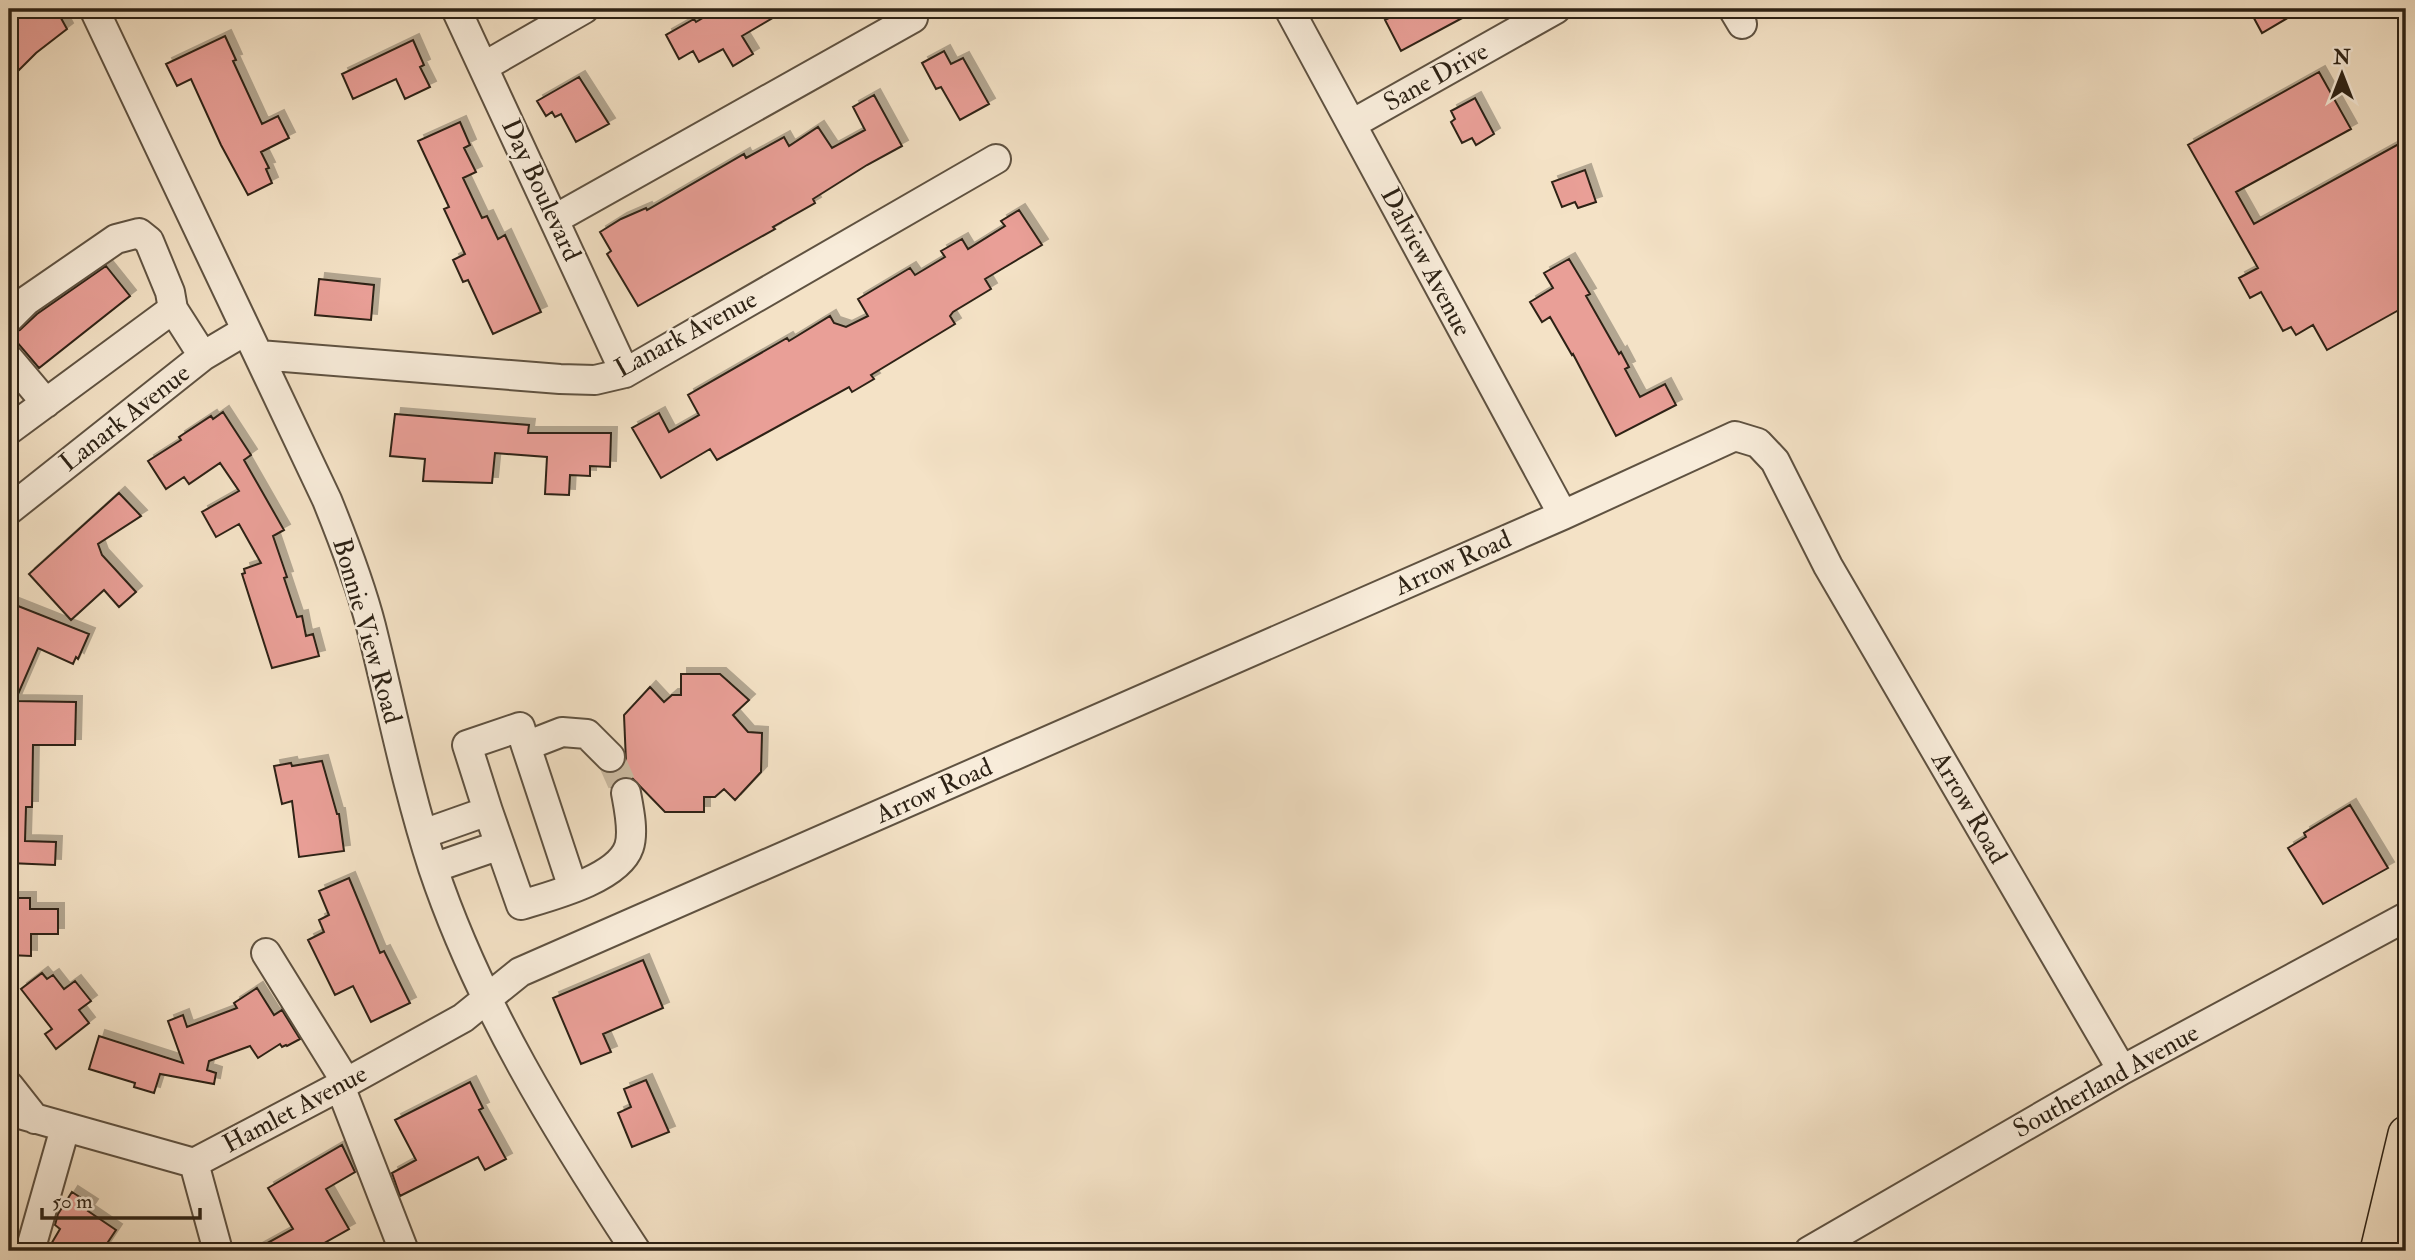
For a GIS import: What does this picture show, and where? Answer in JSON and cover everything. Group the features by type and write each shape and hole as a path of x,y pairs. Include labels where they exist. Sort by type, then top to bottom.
{"main road":[{"path":"2378,1251 2406,1134"}],"street":[{"name":"Bonnie View Road","path":"94,9 327,500 371,624 390,714 422,834 452,920 488,999 566,1144 636,1251"},
{"name":"Day Boulevard","path":"456,9 625,373"},
{"path":"483,67 584,9"},
{"name":"Dalview Avenue","path":"1289,9 1563,515"},
{"name":"Sane Drive","path":"1352,124 1556,9"},
{"path":"555,219 914,18"},
{"name":"Lanark Avenue","path":"10,505 203,356 252,343 560,379 595,380 625,373 996,159"},
{"path":"9,318 26,301 116,239 139,233 149,241 170,292 173,309 203,356"},
{"path":"9,430 173,309"},
{"path":"9,359 46,403"},
{"name":"Arrow Road","path":"488,999 520,972 1563,515 1735,436 1758,443 1775,461 1835,578 2122,1070"},
{"path":"573,888 520,727 467,745 521,905 573,888 617,866 629,847 630,813 626,793"},
{"path":"526,746 562,732 587,734 610,757"},
{"path":"422,834 488,811"},
{"path":"433,868 500,845"},
{"name":"Southerland Avenue","path":"1809,1251 2122,1070 2406,917"},
{"path":"266,953 343,1084 404,1251"},
{"name":"Hamlet Avenue","path":"22,1115 194,1163 463,1018 488,999"},
{"path":"9,1086 22,1115"},
{"path":"30,1251 65,1128"},
{"path":"194,1163 218,1251"}],"building":[{"path":"9,9 56,9 67,29 19,70 9,65"},
{"path":"718,9 788,9 742,36 753,54 733,66 723,49 699,62 693,51 679,59 666,35"},
{"path":"1405,9 1479,9 1401,51 1385,20"},
{"path":"2249,9 2303,9 2262,33"},
{"path":"225,36 236,60 233,61 262,124 278,116 289,138 261,152 269,168 266,169 272,183 248,195 221,145 191,79 177,86 166,64"},
{"path":"413,40 424,65 420,67 430,87 405,99 396,79 353,99 342,74"},
{"path":"944,51 951,64 963,58 989,104 960,120 941,87 936,89 922,63"},
{"path":"2319,72 2351,129 2236,192 2254,224 2406,140 2406,306 2327,350 2313,325 2296,335 2291,327 2283,331 2261,292 2250,298 2239,278 2258,268 2188,145"},
{"path":"579,77 609,124 576,142 561,114 555,117 552,112 546,116 537,101"},
{"path":"874,95 902,146 813,199 815,203 773,227 775,229 638,306 607,254 611,251 600,232 621,219 646,208 647,210 744,154 746,158 784,137 789,146 818,127 832,148 865,130 853,107"},
{"path":"1475,98 1494,134 1476,145 1472,138 1462,143 1451,122 1455,119 1451,111"},
{"path":"460,122 470,145 464,148 476,172 463,178 482,218 487,216 498,239 505,235 541,312 493,334 468,280 463,282 453,260 465,254 444,209 449,207 418,141"},
{"path":"1585,170 1596,202 1578,208 1575,202 1562,207 1552,182"},
{"path":"1019,210 1042,245 985,279 991,289 953,312 950,316 955,324 871,375 874,379 852,392 849,387 717,460 710,449 661,478 632,428 659,413 669,432 699,415 688,395 830,316 834,323 846,327 868,316 858,299 910,268 915,275 945,257 941,251 962,239 968,249 1005,226 1001,221"},
{"path":"1569,259 1590,294 1586,296 1629,367 1625,369 1640,397 1665,384 1676,405 1616,436 1573,354 1550,317 1542,322 1530,302 1553,288 1544,273"},
{"path":"106,266 130,296 39,368 10,334 20,330 37,314"},
{"path":"319,279 374,285 371,320 315,315"},
{"path":"223,412 251,455 244,460 284,530 273,536 287,577 284,578 297,617 302,616 306,636 313,634 319,656 272,668 242,574 245,573 244,569 261,563 239,524 216,537 202,512 239,491 220,463 189,484 184,477 166,489 148,461 211,416 213,419"},
{"path":"395,414 529,425 528,433 611,433 610,467 590,466 590,476 570,475 569,495 545,494 547,457 495,453 492,483 423,481 425,459 390,456"},
{"path":"119,493 141,516 98,544 102,555 136,592 119,607 104,590 71,620 29,574"},
{"path":"13,604 89,634 73,664 38,648 15,701 76,702 75,745 33,745 32,807 26,807 25,841 56,842 55,865 9,863 9,765 14,765 15,718 9,718 9,615"},
{"path":"681,674 720,674 749,700 733,715 748,732 762,733 761,772 735,800 724,789 715,797 704,797 704,812 665,812 632,778 622,777 611,786 606,773 615,773 626,762 624,715 650,687 664,702 672,695 681,695"},
{"path":"322,761 339,814 344,851 299,857 292,801 282,804 274,766"},
{"path":"2350,805 2388,868 2323,904 2288,848 2306,837 2304,833"},
{"path":"349,878 380,953 384,951 410,1003 371,1022 353,986 335,995 308,940 324,932 319,920 329,915 319,891"},
{"path":"9,898 30,898 30,909 58,909 58,934 31,934 31,956 9,955"},
{"path":"643,960 663,1008 603,1034 611,1052 581,1064 553,998"},
{"path":"42,973 47,979 53,975 64,989 75,981 91,1001 79,1010 89,1023 56,1049 45,1034 52,1029 21,989"},
{"path":"257,988 274,1015 282,1010 300,1039 287,1046 282,1047 280,1044 258,1058 250,1046 209,1061 207,1070 216,1073 214,1084 160,1074 154,1093 134,1087 135,1083 89,1069 99,1036 183,1063 168,1021 183,1015 187,1027 237,1008 234,1003"},
{"path":"646,1080 669,1132 632,1147 618,1113 631,1107 624,1089"},
{"path":"470,1082 483,1108 479,1110 506,1159 485,1170 478,1157 400,1196 392,1173 416,1160 395,1120"},
{"path":"342,1145 355,1172 326,1189 349,1229 310,1251 253,1251 293,1229 268,1188"},
{"path":"72,1192 92,1205 88,1211 116,1230 102,1251 47,1251 60,1229 55,1225 58,1214"}],"tunnel":[{"path":"610,757 626,793"}]}
